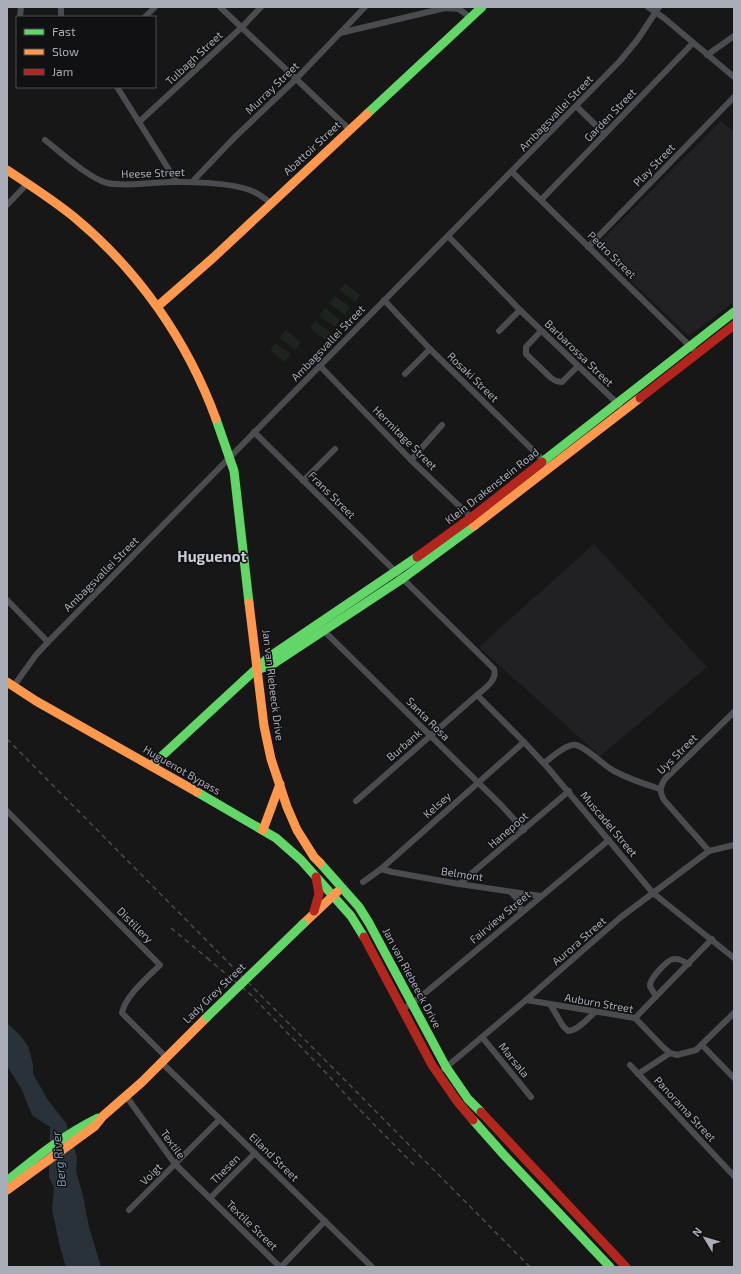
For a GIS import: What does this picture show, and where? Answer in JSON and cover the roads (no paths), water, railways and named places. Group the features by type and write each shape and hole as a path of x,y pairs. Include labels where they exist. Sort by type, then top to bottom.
{"main road":[{"name":"Abattoir Street","path":"158,306 482,7"},
{"name":"Jan van Riebeeck Drive","path":"7,170 28,183 87,228 135,277 158,306 191,361 209,400 231,456 234,471 264,726 271,759 291,817 302,840 314,857 342,887 369,923 446,1067 468,1099 626,1267"},
{"name":"Klein Drakenstein Road","path":"151,766 258,669 270,666 321,627 399,576 475,520 694,349 734,312"},
{"name":"Klein Drakenstein Road","path":"694,349 734,325"},
{"name":"Huguenot Bypass","path":"10,684 36,701 263,830 290,849 333,895"},
{"path":"263,830 280,784"},
{"path":"312,914 319,894 316,876"},
{"name":"Lady Grey Street","path":"7,1190 29,1168 82,1126 103,1116 126,1096 312,914 342,887"},
{"name":"Jan van Riebeeck Drive","path":"333,895 351,916 371,949 438,1074 457,1102 610,1267"},
{"name":"Lady Grey Street","path":"7,1181 29,1168"}],"street":[{"path":"146,16 154,7"},
{"path":"220,7 350,130"},
{"name":"Tulbagh Street","path":"139,122 242,27 261,7"},
{"name":"Murray Street","path":"192,182 234,138 296,79 364,7"},
{"path":"648,7 658,9 693,43 734,77"},
{"path":"340,33 445,8 460,9 471,18"},
{"name":"Ambagsvallei Street","path":"10,684 48,642 512,172 632,48 658,9"},
{"path":"707,55 734,36"},
{"name":"Garden Street","path":"541,200 693,43"},
{"path":"118,88 176,181"},
{"name":"Play Street","path":"588,247 734,97"},
{"path":"576,106 605,134"},
{"name":"Heese Street","path":"45,140 94,178 106,183 119,185 176,181 225,186 248,190 258,194 271,203"},
{"name":"Pedro Street","path":"512,172 694,349"},
{"path":"7,205 28,183"},
{"name":"Barbarossa Street","path":"448,236 541,331 621,407"},
{"name":"Rosaki Street","path":"384,300 430,349 547,464"},
{"path":"499,331 520,310"},
{"path":"541,331 525,350 526,354 551,378 562,382 578,366"},
{"path":"405,374 430,349"},
{"name":"Hermitage Street","path":"320,366 411,460 475,520"},
{"path":"411,460 442,425"},
{"name":"Frans Street","path":"254,432 399,576"},
{"path":"303,481 335,449"},
{"name":"Burbank","path":"356,801 493,680 495,676 494,669 399,576"},
{"path":"7,600 48,642"},
{"name":"Santa Rosa","path":"321,627 524,830"},
{"name":"Muscadel Street","path":"476,695 544,763 653,893 734,958"},
{"name":"Uys Street","path":"709,851 664,800 660,789 665,780 734,712"},
{"name":"Kelsey","path":"363,882 381,869 477,782 524,742"},
{"path":"544,763 569,745 575,745 622,775 660,789"},
{"name":"Hanepoot","path":"460,884 569,791"},
{"name":"Distillery","path":"7,811 160,965 127,1000 122,1013 164,1059"},
{"name":"Fairview Street","path":"403,1009 418,999 609,840"},
{"name":"Aurora Street","path":"438,1074 621,917 709,851 734,845"},
{"name":"Belmont","path":"381,869 460,884 541,896"},
{"path":"511,892 519,901 520,913"},
{"path":"635,1018 712,940"},
{"path":"656,997 650,986 651,980 668,961 678,959 688,964"},
{"name":"Auburn Street","path":"526,1000 635,1018 663,1047 670,1052"},
{"path":"550,1004 563,1026 568,1031 576,1029 595,1012"},
{"path":"670,1052 677,1055 690,1053 696,1050 734,1013"},
{"name":"Marsala","path":"482,1037 531,1097"},
{"path":"702,1045 734,1078"},
{"name":"Panorama Street","path":"638,1074 670,1052"},
{"name":"Eiland Street","path":"164,1059 220,1119 372,1267"},
{"name":"Panorama Street","path":"630,1065 734,1176"},
{"name":"Textile","path":"126,1096 175,1164 210,1198"},
{"name":"Voigt","path":"129,1210 220,1119"},
{"name":"Thesen","path":"210,1198 255,1153"},
{"name":"Textile Street","path":"210,1198 281,1267"},
{"path":"281,1267 325,1221"}],"water":[{"name":"Berg River","path":"7,1023 20,1035 28,1046 33,1064 33,1074 48,1100 66,1123 77,1157 76,1171 89,1227 101,1267 66,1267 52,1209 54,1188 49,1177 50,1127 32,1115 21,1088 7,1066"}],"railway":[{"path":"7,739 530,1267"},
{"path":"171,928 212,962"},
{"path":"207,958 250,994 414,1165"}],"district":[{"name":"Huguenot","path":"212,557"}]}
